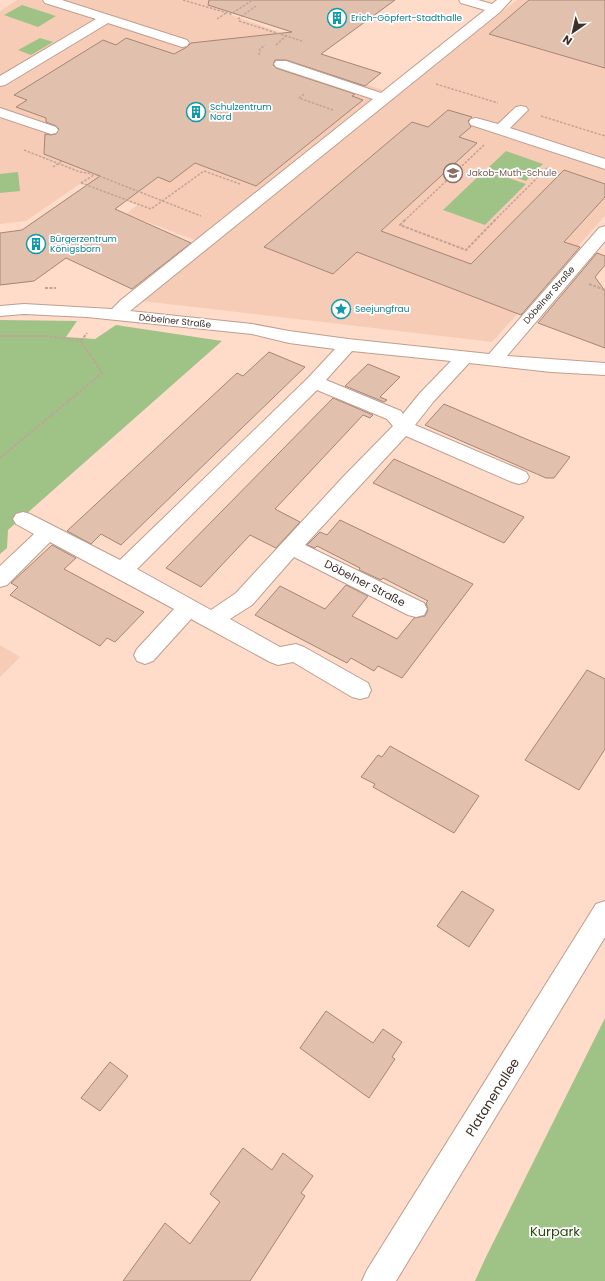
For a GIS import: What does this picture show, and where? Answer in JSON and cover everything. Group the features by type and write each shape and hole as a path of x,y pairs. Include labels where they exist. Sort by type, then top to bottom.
{"street":[{"path":"49,0 182,43"},
{"path":"465,0 500,4"},
{"path":"109,314 127,304 500,4"},
{"path":"0,82 107,18"},
{"path":"281,64 383,98"},
{"path":"501,129 521,110"},
{"path":"0,112 51,130"},
{"path":"476,122 501,129 605,165 601,170 605,172"},
{"name":"Döbelner Straße","path":"494,359 605,231"},
{"name":"Döbelner Straße","path":"0,311 24,309 109,314 252,329 289,337 348,345 551,366 605,369"},
{"path":"122,571 314,382 348,345"},
{"path":"212,620 244,599 350,482 403,427 427,397 465,357"},
{"path":"314,382 394,416 403,427 519,478"},
{"path":"23,519 278,656 296,653 360,690"},
{"path":"0,578 48,532"},
{"name":"Döbelner Straße","path":"292,547 416,609"},
{"path":"145,655 189,607"},
{"name":"Platanenallee","path":"378,1281 605,913"}],"path":[{"path":"183,0 231,14 251,1"},
{"path":"238,19 256,6"},
{"path":"217,19 226,13"},
{"path":"239,21 302,41"},
{"path":"325,79 299,98 358,119"},
{"path":"501,129 400,225 466,250 552,162"},
{"path":"24,150 80,172 94,174 223,226"},
{"path":"53,168 62,161"},
{"path":"94,174 81,183 151,209 204,171 266,193"},
{"path":"81,341 109,314"},
{"path":"0,336 48,336 81,341 102,373 0,458"}],"shaded area":[{"path":"17,0 246,0 226,13 312,44 301,62 383,90 197,241 126,214 137,205 81,183 26,221 0,224 0,11"},
{"name":"Jakob-Muth-Schule","path":"517,0 605,0 605,216 492,342 142,301"},
{"path":"0,645 20,657 0,677"}],"green space":[{"path":"22,5 56,16 38,27 4,15"},
{"path":"40,38 53,42 31,55 18,50"},
{"path":"506,151 543,164 526,181 488,168"},
{"path":"485,170 526,184 485,225 443,210"},
{"path":"18,172 20,191 0,193 0,174"},
{"path":"0,320 77,321 66,337 95,339 116,325 222,341 8,530 7,548 0,554"},
{"name":"Kurpark","path":"605,1018 605,1281 475,1281 485,1259"}],"building":[{"path":"209,0 395,0 321,54 381,73 365,86 286,60 275,60 273,65 276,68 355,94 352,96 363,100 256,186 195,163 170,182 158,177 115,209 191,243 132,289 66,258 34,281 0,285 0,233 22,230 100,176 44,154 45,134 56,134 59,129 56,126 46,122 46,118 16,107 27,100 14,95 103,40 116,45 126,38 174,54 191,43 292,32 208,5"},
{"path":"529,0 605,0 605,68 489,34"},
{"path":"448,110 472,117 468,121 471,127 459,137 477,143 381,231 471,264 564,170 605,184 605,197 564,242 580,247 521,315 357,252 333,274 264,247 412,122 428,127"},
{"path":"597,253 605,256 605,265 595,277 605,291 605,348 538,323"},
{"path":"269,352 305,367 121,545 101,534 91,544 67,531 237,373 243,376"},
{"path":"368,364 400,377 380,397 387,400 384,402 345,386"},
{"path":"333,398 373,415 370,418 363,415 275,509 300,522 276,548 250,535 201,587 166,568"},
{"path":"444,404 570,457 554,478 546,478 425,425"},
{"path":"394,459 524,517 504,543 373,483"},
{"path":"340,520 473,584 402,678 378,666 374,671 351,658 347,663 255,615 280,586 325,609 346,585 368,596 352,616 397,639 414,618 425,616 428,610 426,603 428,601 383,578 381,580 359,570 360,568 317,546 315,548 307,545 320,532 327,535"},
{"path":"52,545 76,558 64,569 144,612 115,642 107,638 100,646 10,595 18,587 11,583"},
{"path":"587,670 605,679 605,749 579,790 525,760"},
{"path":"390,746 479,796 454,833 373,787 375,784 361,777 378,755 382,757"},
{"path":"462,891 494,910 469,947 437,926"},
{"path":"326,1011 373,1043 383,1029 402,1042 392,1057 395,1059 369,1098 300,1048"},
{"path":"110,1062 128,1076 100,1111 81,1098"},
{"path":"243,1148 272,1170 283,1153 313,1176 301,1193 305,1196 250,1281 123,1281 165,1223 190,1244 220,1202 210,1194"}],"place":[{"name":"Erich-Göpfert-Stadthalle","path":"337,18"},
{"name":"Schulzentrum Nord","path":"196,112"},
{"name":"Jakob-Muth-Schule","path":"453,173"},
{"name":"Bürgerzentrum Königsborn","path":"36,244"},
{"name":"Seejungfrau","path":"341,309"}]}
